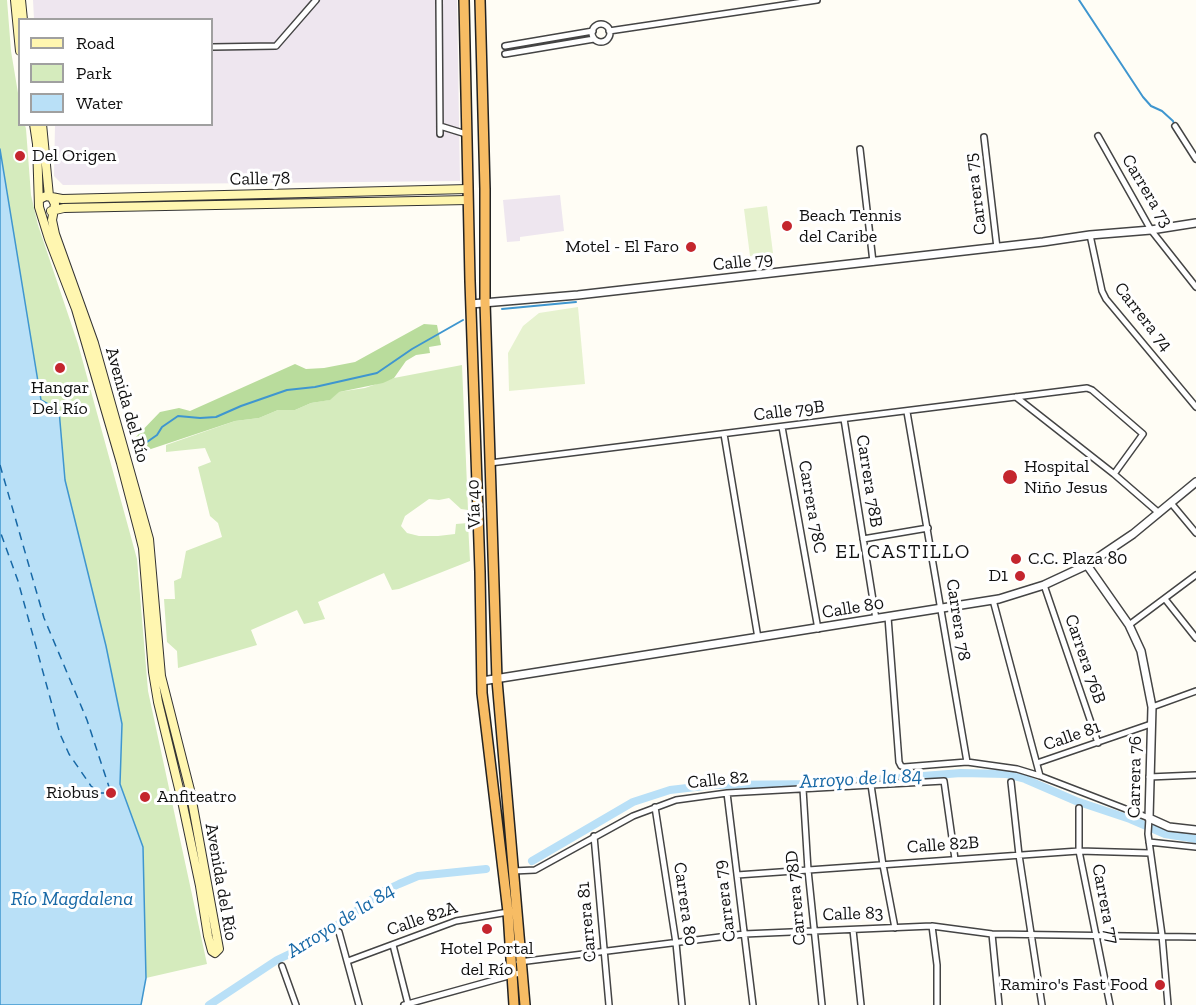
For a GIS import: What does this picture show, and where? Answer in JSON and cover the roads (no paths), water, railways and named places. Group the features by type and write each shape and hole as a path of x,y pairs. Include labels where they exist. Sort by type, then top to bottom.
{"highway":[{"name":"Vía 40","path":"464,0 463,133 468,189 482,681 508,912 525,1005"},
{"name":"Vía 40","path":"480,0 485,189 485,302 493,565 497,680 513,871 517,968 514,1005"},
{"path":"463,133 483,135"},
{"path":"480,567 493,565"}],"main road":[{"path":"15,0 18,31"},
{"path":"21,0 22,18"},
{"path":"34,126 39,204 41,210 47,212 53,209 55,204 51,197 48,180 42,126"},
{"path":"48,180 59,195 70,199"},
{"name":"Calle 78","path":"51,197 70,199 468,189"},
{"path":"40,199 51,197"},
{"name":"Calle 78","path":"53,209 468,200"},
{"path":"53,226 59,212 64,208"},
{"name":"Avenida del Río","path":"41,210 49,239 76,309 139,532 157,692 172,766 182,801 208,936 212,951 215,953 219,949 190,790 161,676 149,539 94,343 53,226 53,209"},
{"path":"157,692 163,702 177,767 190,790"}],"street":[{"path":"213,47 276,46 316,0"},
{"path":"439,0 440,134"},
{"path":"609,31 818,0"},
{"path":"505,46 593,31 601,25 606,26 609,31 608,39 604,42 594,39 505,54"},
{"path":"593,31 594,39"},
{"path":"441,126 463,133"},
{"path":"1174,126 1196,159"},
{"name":"Carrera 73","path":"1098,136 1151,230 1196,287"},
{"name":"Carrera 75","path":"984,137 997,248"},
{"path":"861,149 873,262"},
{"name":"Calle 79","path":"471,304 578,295 997,248 1196,223"},
{"name":"Carrera 74","path":"1090,235 1102,291 1106,299 1196,407"},
{"name":"Calle 79B","path":"490,464 1087,388 1142,432 1143,436 1114,474"},
{"path":"1016,397 1114,474 1159,513"},
{"name":"Carrera 78","path":"907,411 967,762"},
{"name":"Carrera 78B","path":"844,419 876,619"},
{"name":"Carrera 78C","path":"782,427 818,628"},
{"path":"724,434 758,638"},
{"name":"Calle 80","path":"482,681 993,600 1044,585 1087,565 1133,534 1196,482"},
{"path":"1171,503 1196,533"},
{"path":"863,539 928,528"},
{"name":"Carrera 76","path":"1087,565 1129,625 1141,651 1152,707 1148,834 1169,1005"},
{"path":"1129,625 1196,575"},
{"name":"Carrera 76B","path":"1044,585 1098,743"},
{"path":"1165,599 1196,638"},
{"path":"993,600 1040,776"},
{"path":"888,617 899,762 904,767 967,762 1017,769 1169,827 1196,830"},
{"path":"1152,707 1196,691"},
{"name":"Calle 81","path":"1037,763 1151,724"},
{"path":"1149,777 1196,775"},
{"name":"Calle 82","path":"513,871 535,870 633,816 676,800 727,793 944,781 955,860"},
{"path":"1011,782 1019,855 1042,1005"},
{"path":"871,785 895,928"},
{"name":"Carrera 78D","path":"803,789 808,870 822,1005"},
{"name":"Carrera 79","path":"727,793 753,1005"},
{"name":"Carrera 80","path":"655,807 676,943 682,1005"},
{"name":"Carrera 77","path":"1079,808 1079,851 1110,1005"},
{"name":"Carrera 81","path":"594,836 609,1005"},
{"path":"1149,842 1196,848"},
{"name":"Calle 82B","path":"737,875 1079,851 1150,853"},
{"name":"Calle 82A","path":"348,961 456,921 508,912"},
{"path":"932,926 937,965 937,1005"},
{"name":"Calle 83","path":"406,1004 517,968 605,952 744,934 932,926 992,934 1196,937"},
{"path":"853,930 861,1005"},
{"path":"339,932 359,1005"},
{"path":"992,934 999,1005"},
{"path":"393,945 406,1004"},
{"path":"282,966 296,1005"}],"water":[{"name":"Río Magdalena","path":"0,149 41,400 59,410 65,480 106,646 122,724 120,784 143,847 146,978 141,1005 0,1005"}],"waterway":[{"path":"1079,0 1143,97 1151,106 1162,111 1175,126"},
{"path":"502,309 576,302"},
{"path":"134,444 147,442 157,435 162,427 178,416 216,417 287,390 315,387 377,373 412,349 463,320"},
{"name":"Arroyo de la 84","path":"532,861 633,802 670,790 713,785 821,784 961,773 1006,774 1025,779 1076,801 1130,819 1165,834 1196,839"},
{"name":"Arroyo de la 84","path":"209,1005 277,960 332,929 382,892 418,876 486,869"}],"place":[{"name":"Del Origen","path":"20,156"},
{"name":"Beach Tennis del Caribe","path":"787,226"},
{"name":"Motel - El Faro","path":"691,247"},
{"name":"Hangar Del Río","path":"60,368"},
{"name":"Hospital Niño Jesus","path":"1010,477"},
{"name":"C.C. Plaza 80","path":"1016,559"},
{"name":"D1","path":"1020,576"},
{"name":"Riobus","path":"111,793"},
{"name":"Anfiteatro","path":"145,797"},
{"name":"Hotel Portal del Río","path":"487,929"},
{"name":"Ramiro's Fast Food","path":"1160,985"}],"district":[{"name":"EL CASTILLO","path":"903,552"}]}
